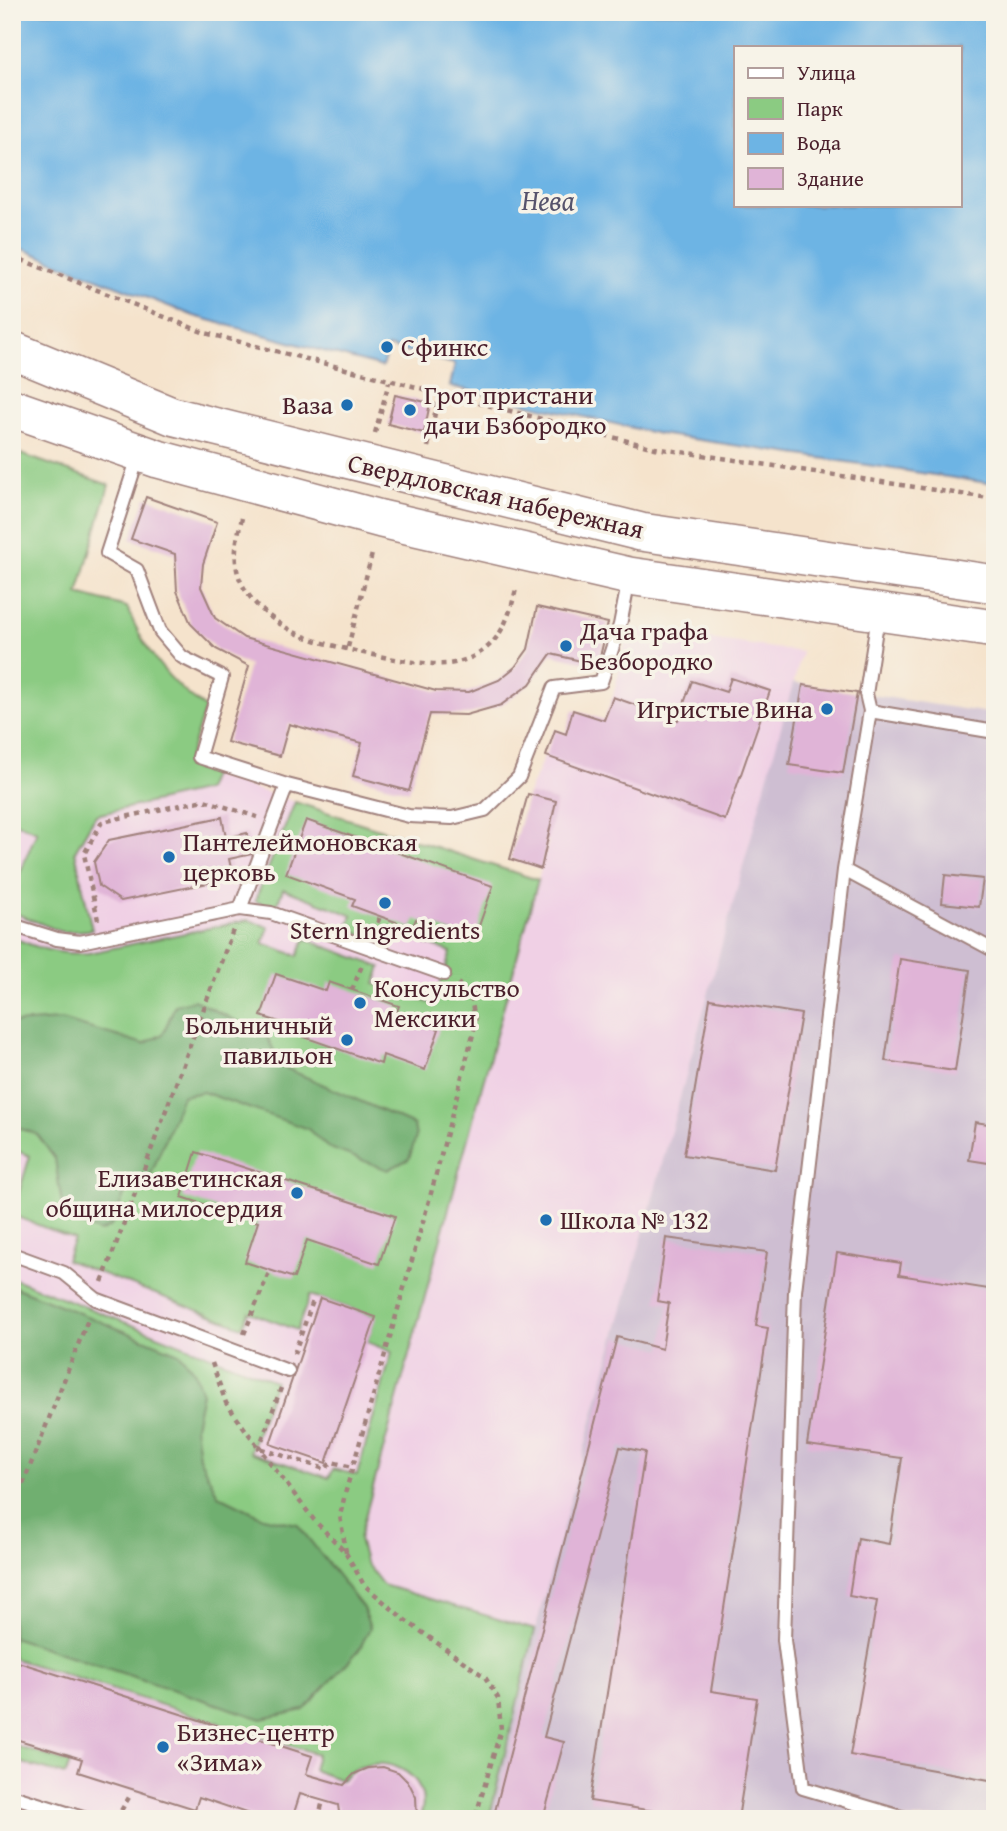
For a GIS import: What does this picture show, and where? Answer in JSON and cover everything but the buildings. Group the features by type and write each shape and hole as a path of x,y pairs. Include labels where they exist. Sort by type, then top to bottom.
{"main road":[{"name":"Свердловская набережная","path":"12,350 172,416 640,533 995,584"},
{"name":"Свердловская набережная","path":"12,408 140,453 381,519 629,576 995,629"}],"lane":[{"path":"140,453 107,553 137,570 160,631 182,657 222,677 199,757 287,785 409,816 452,818 485,810 519,777 554,688 601,682 620,625 629,576"},
{"path":"879,613 866,694 870,711 844,870 795,1291 783,1640 803,1788 908,1819"},
{"path":"870,711 995,732"},
{"path":"240,909 287,785"},
{"path":"844,870 995,951"},
{"path":"12,925 57,940 80,942 240,909 271,913 444,974"},
{"path":"12,1254 64,1273 96,1299 288,1371"},
{"path":"12,1796 86,1819"}],"path":[{"path":"12,256 205,333 656,449 995,499"},
{"path":"374,433 389,382"},
{"path":"428,447 439,394"},
{"path":"242,518 234,559 243,585 264,613 296,633 405,662 448,664 480,654 502,634 516,589"},
{"path":"348,647 372,554"},
{"path":"102,938 84,854 102,822 204,800 275,822"},
{"path":"12,1512 96,1299 240,909"},
{"path":"346,1553 340,1516 352,1467 430,1197 476,1023 471,999 465,988 444,974"},
{"path":"237,1352 270,1270"},
{"path":"259,1448 314,1298"},
{"path":"204,1339 226,1403 314,1520 346,1553 364,1585 405,1620 485,1676 498,1698 501,1729 475,1819"},
{"path":"259,1448 325,1469 332,1462 352,1467"},
{"path":"116,1819 131,1794"},
{"path":"318,1819 323,1801"}],"shaded area":[{"path":"12,484 98,514 77,594 127,607 140,641 181,690 205,708 187,767 538,880 549,841 518,831 549,828 556,801 528,794 555,730 566,733 573,710 604,720 613,697 629,628 802,652 535,1630 489,1819 12,1819"},
{"path":"793,683 995,714 995,1819 489,1819 535,1630"}],"green space":[{"path":"12,451 109,485 78,594 127,607 158,664 205,708 186,766 212,775 206,790 96,815 75,851 92,930 62,932 12,912 12,892 37,831 12,821"},
{"path":"295,802 538,880 359,1539 365,1562 383,1585 535,1630 489,1819 419,1819 423,1803 420,1788 412,1777 400,1769 386,1764 370,1764 355,1769 341,1780 313,1770 317,1754 12,1658 12,1278 275,1381 250,1452 329,1478 333,1469 357,1475 392,1352 367,1342 375,1317 310,1295 297,1330 249,1312 242,1327 66,1260 74,1239 12,1215 30,1156 12,1149 12,937 49,950 89,953 248,920 269,927 263,943 298,956 305,939 381,967 375,984 433,1004 451,952 394,932 389,943 347,930 352,915 283,889 276,908 255,901"},
{"path":"194,1000 267,1036 281,1066 414,1125 416,1137 409,1159 388,1170 327,1147 308,1129 203,1092 182,1096 147,1185 125,1193 111,1226 100,1232 64,1218 55,1159 37,1134 12,1126 12,1023 61,1020 144,1044 163,1034 175,1005"},
{"path":"12,1286 179,1353 194,1371 202,1393 195,1426 199,1457 218,1495 263,1517 297,1524 363,1608 370,1628 359,1650 304,1710 262,1719 12,1637"},
{"path":"12,1745 70,1763 65,1775 12,1760"}],"water":[{"name":"Нева","path":"12,12 995,12 995,484 659,434 450,386 455,364 388,347 382,367 194,316 12,245"}],"place":[{"name":"Сфинкс","path":"387,347"},
{"name":"Ваза","path":"347,405"},
{"name":"Грот пристани дачи Бзбородко","path":"410,410"},
{"name":"Дача графа Безбородко","path":"566,646"},
{"name":"Игристые Вина","path":"827,709"},
{"name":"Пантелеймоновская церковь","path":"169,857"},
{"name":"Stern Ingredients","path":"385,903"},
{"name":"Консульство Мексики","path":"360,1003"},
{"name":"Больничный павильон","path":"347,1040"},
{"name":"Елизаветинская община милосердия","path":"297,1193"},
{"name":"Школа № 132","path":"546,1220"},
{"name":"Бизнес-центр «Зима»","path":"163,1747"}]}
